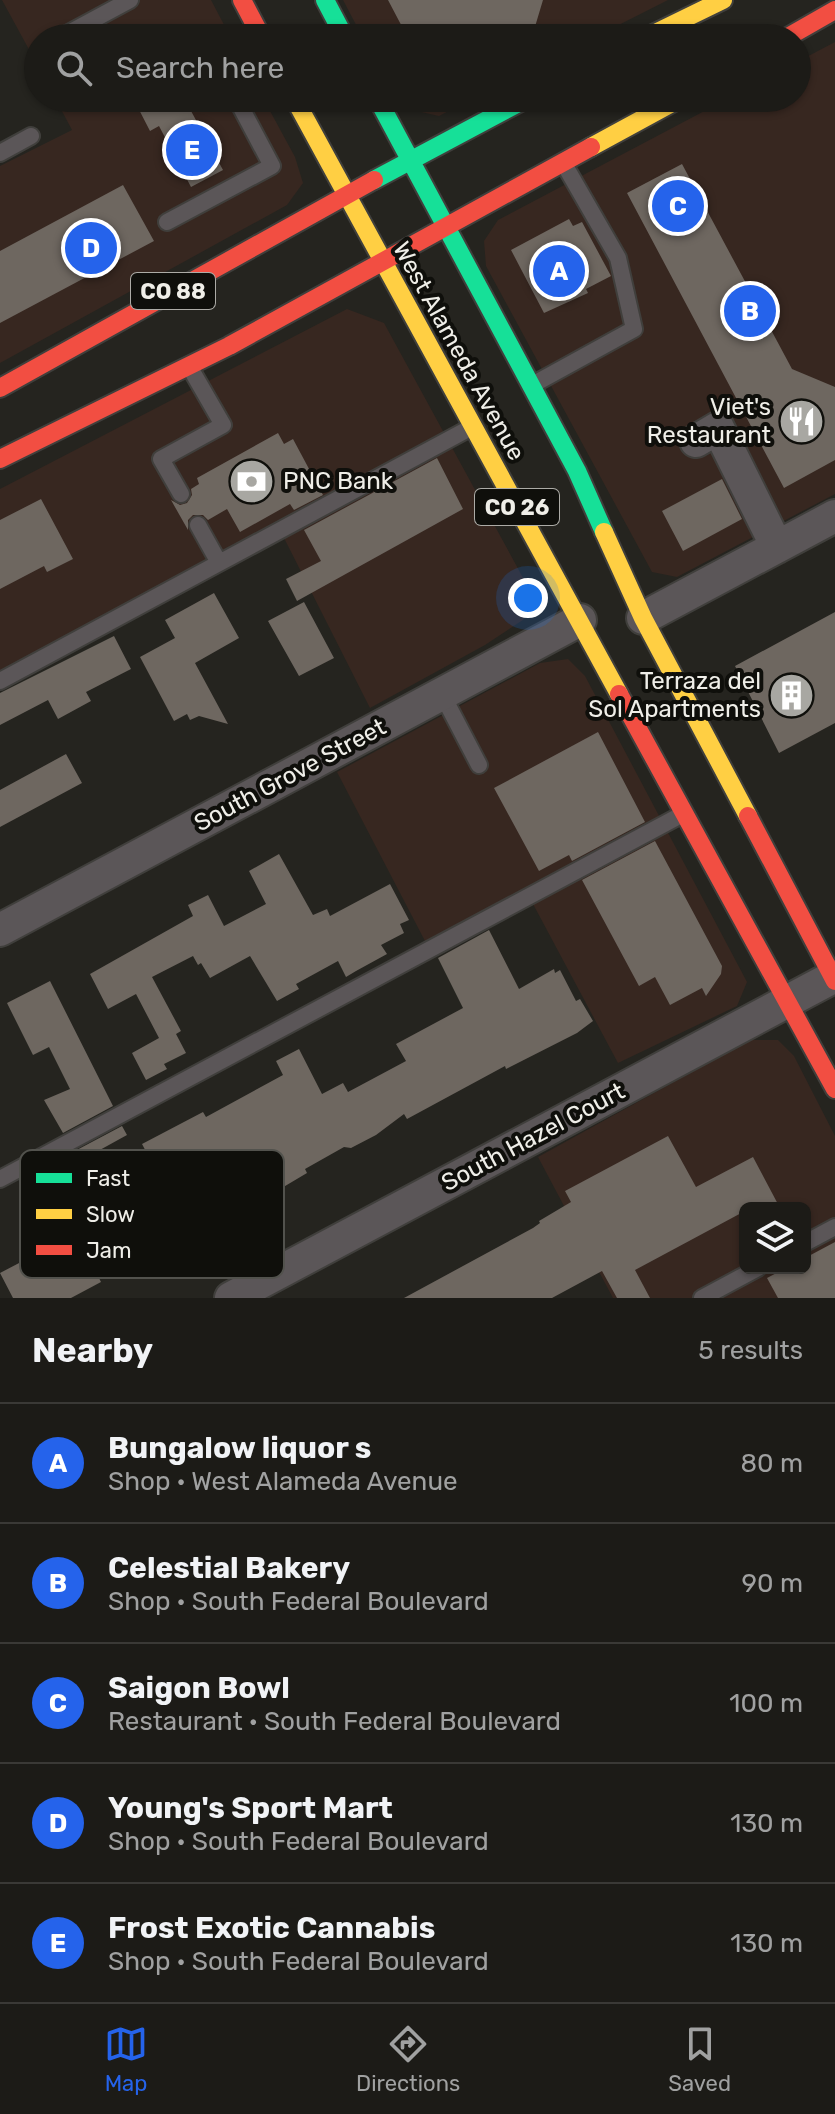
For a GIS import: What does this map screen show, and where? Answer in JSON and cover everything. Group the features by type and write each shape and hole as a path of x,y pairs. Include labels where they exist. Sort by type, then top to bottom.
{"main road":[{"path":"242,0 255,24"},
{"path":"325,0 338,24"},
{"path":"674,24 723,0"},
{"path":"811,26 829,17"},
{"name":"West Alameda Avenue","path":"302,112 835,1089"},
{"name":"West Alameda Avenue","path":"385,112 532,385 590,498 643,618 834,978"},
{"name":"CO 88","path":"0,388 346,194 502,112"},
{"path":"0,459 189,366 448,228 656,112"}],"street":[{"path":"696,441 718,428 777,547"},
{"path":"643,618 835,516"},
{"name":"South Grove Street","path":"0,930 580,620"},
{"name":"South Hazel Court","path":"284,1270 834,978"},
{"name":"South Hazel Court","path":"231,1298 269,1278"}],"lane":[{"path":"85,24 130,0"},
{"path":"167,222 272,166 243,112"},
{"path":"0,153 31,136"},
{"path":"532,385 634,329 618,258 564,164"},
{"path":"181,494 161,459 223,425 189,366"},
{"path":"0,681 472,427"},
{"path":"198,525 218,561"},
{"path":"442,694 479,765"},
{"path":"54,1150 685,813"},
{"path":"0,1179 20,1168"},
{"path":"811,1240 835,1227"},
{"path":"702,1298 747,1274"}],"shaded area":[{"path":"2,0 211,0 224,24 24,24 24,40"},
{"path":"343,0 668,0 621,24 356,24"},
{"path":"835,42 835,494 677,577 652,572 486,266 484,241 498,220 702,112 811,112 811,55"},
{"path":"62,112 271,112 295,157 303,183 287,205 0,363 0,166 72,130"},
{"path":"421,112 447,112 439,116"},
{"path":"347,309 384,323 533,596 523,620 485,645 370,708 282,534 0,678 0,489"},
{"path":"568,659 585,676 747,982 737,1006 618,1063 525,889 425,941 337,772 540,663"},
{"path":"750,1040 778,1040 794,1056 835,1136 835,1298 613,1298 538,1157"}],"building":[{"path":"388,0 543,0 536,24 401,24"},
{"path":"140,112 192,112 223,170 191,187 159,126 150,131"},
{"path":"682,164 792,369 835,387 835,460 784,488 627,193"},
{"path":"123,185 154,241 0,323 0,251"},
{"path":"569,219 573,226 582,222 611,276 586,289 588,293 544,313 511,250"},
{"name":"PNC Bank","path":"278,433 284,444 293,439 323,495 294,510 290,504 240,532 227,509 208,520 203,515 193,515 188,520 188,530 171,500 180,505 187,503 192,495 191,489 199,484 197,478"},
{"path":"437,458 463,509 297,601 286,579 321,561 304,530"},
{"path":"722,479 742,519 683,551 662,511"},
{"path":"41,499 73,559 47,572 44,566 0,589 0,520"},
{"path":"214,593 239,638 195,663 228,724 199,716 190,720 187,714 174,721 140,657 175,638 165,620"},
{"path":"304,602 334,658 299,676 268,621"},
{"name":"Terraza del Sol Apartments","path":"835,612 835,723 779,753 735,666"},
{"path":"114,636 131,669 86,692 91,701 58,719 48,700 0,725 0,693"},
{"path":"598,732 645,822 572,861 569,855 539,871 494,788"},
{"path":"66,754 82,783 0,827 0,790"},
{"path":"655,841 722,966 721,974 706,996 702,988 670,1005 655,977 639,986 582,880"},
{"path":"279,854 313,915 327,909 330,916 390,884 409,920 400,924 404,933 381,945 387,954 346,977 338,961 296,984 299,989 277,1001 250,956 210,978 193,956 152,977 181,1031 176,1034 186,1053 164,1064 167,1069 146,1080 132,1053 159,1038 136,994 108,1009 90,974 193,916 188,905 208,895 224,926 266,904 249,871"},
{"path":"489,930 519,989 554,969 555,973 560,970 576,1001 580,999 593,1021 577,1033 506,1069 505,1066 407,1119 404,1114 376,1135 351,1148 344,1147 305,1169 307,1173 284,1187 284,1150 145,1150 142,1144 203,1112 206,1117 283,1075 276,1061 299,1049 322,1094 343,1083 348,1092 406,1061 396,1044 463,1008 438,958"},
{"path":"50,981 113,1106 63,1133 44,1100 70,1089 49,1047 33,1055 7,1003"},
{"path":"122,1126 127,1135 100,1150 77,1150"},
{"path":"668,1136 696,1187 753,1157 777,1202 739,1202 739,1214 635,1270 650,1298 617,1298 602,1271 552,1298 404,1298 533,1228 571,1202 565,1191"},
{"path":"835,1242 835,1298 778,1298 767,1278 775,1274 811,1274 811,1255"},
{"path":"20,1263 20,1278 99,1278 101,1282 71,1298 13,1298 0,1273"}],"traffic: fast":[{"path":"325,0 338,24"},
{"path":"385,112 577,471 604,532"},
{"path":"374,180 502,112"}],"traffic: slow":[{"path":"674,24 723,0"},
{"path":"302,112 619,694"},
{"path":"591,147 655,112"},
{"path":"604,532 643,618 748,816"}],"traffic: jam":[{"path":"242,0 255,24"},
{"path":"810,24 835,10"},
{"path":"0,459 229,346 591,147"},
{"path":"0,388 374,180"},
{"path":"619,694 835,1089"},
{"path":"748,816 835,981"}],"place":[{"name":"Frost Exotic Cannabis","path":"192,150"},
{"name":"Saigon Bowl","path":"678,206"},
{"name":"Young's Sport Mart","path":"91,248"},
{"name":"Bungalow liquor s","path":"559,271"},
{"name":"Celestial Bakery","path":"750,311"},
{"name":"Viet's Restaurant","path":"802,421"},
{"name":"PNC Bank","path":"252,481"},
{"name":"Terraza del Sol Apartments","path":"792,695"}]}
